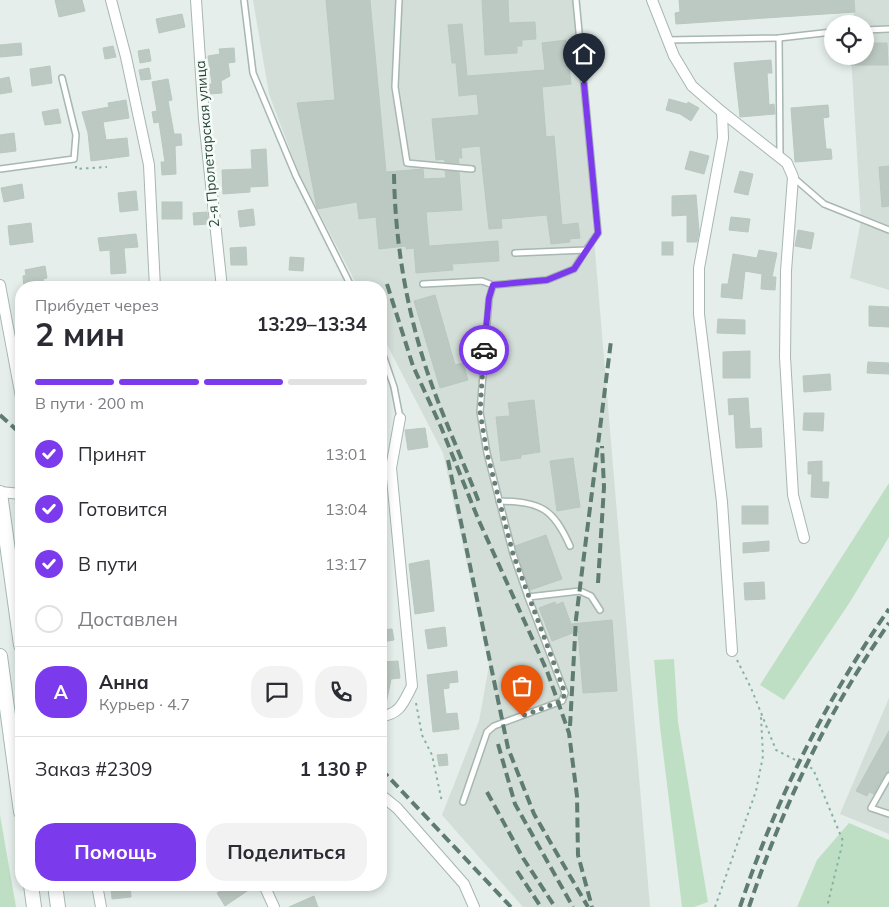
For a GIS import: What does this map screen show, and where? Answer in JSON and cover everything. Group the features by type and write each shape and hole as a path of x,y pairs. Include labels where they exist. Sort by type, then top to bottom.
{"main road":[{"path":"0,493 15,602"},
{"path":"0,656 15,767"},
{"path":"32,891 34,907"},
{"path":"56,891 58,907"}],"street":[{"path":"111,0 126,57 149,165 155,281"},
{"name":"2-я Пролетарская улица","path":"196,0 204,119 221,281"},
{"path":"652,0 674,56 692,86 722,112 780,156 787,163 793,177 786,271 785,357 793,495 804,538"},
{"path":"722,112 723,138 699,268 699,314 722,502 732,651"},
{"path":"0,285 15,365"},
{"path":"387,465 400,418"},
{"path":"387,477 412,686 397,712 387,715"},
{"path":"0,493 15,494"},
{"path":"387,800 397,808 464,884 474,907"},
{"path":"98,891 100,907"},
{"path":"267,891 274,907"}],"lane":[{"path":"244,0 253,72 296,176 348,281"},
{"path":"399,0 395,87 408,163 472,169"},
{"path":"423,284 482,281 493,285 547,280 574,269 598,233 576,0"},
{"path":"874,30 889,29"},
{"path":"667,40 779,38 824,33"},
{"path":"779,38 780,156"},
{"path":"0,170 74,159 76,135 62,78"},
{"path":"793,177 824,204 889,230"},
{"path":"516,253 586,250"},
{"path":"463,802 487,732 494,726 558,702 564,697 565,693 513,554 487,453 480,412 488,307 493,285"},
{"path":"387,367 394,387 400,418"},
{"path":"499,501 520,502 540,506 560,523 570,546"},
{"path":"528,597 580,591 591,596 600,610"},
{"path":"889,776 872,808 889,814"}],"path":[{"path":"74,159 76,169 107,167"},
{"path":"732,651 751,688 776,750 813,769 843,841 827,907"},
{"path":"412,686 422,735 432,755 442,802"},
{"path":"715,907 756,791 762,756 761,714"}],"shaded area":[{"path":"253,0 574,0 650,907 523,907 442,815 479,721 489,666 443,453 387,345 387,281 355,281 299,174 269,94"},
{"path":"679,0 889,0 889,290 850,278 861,220 852,65 874,65 874,15 854,15 854,12 676,24 675,13 680,12"},
{"path":"889,698 889,834 840,814"}],"green space":[{"path":"889,483 889,537 850,602 784,700 760,685"},
{"path":"674,659 678,722 708,902 694,907 682,907 660,727 654,660"},
{"path":"0,815 16,907 0,907"},
{"path":"849,823 889,840 889,907 797,907 817,860"}],"building":[{"path":"55,0 82,0 85,11 59,17"},
{"path":"326,0 370,0 386,172 423,169 424,179 446,178 445,171 459,172 462,210 426,212 429,246 498,241 499,261 452,264 453,270 416,273 414,248 406,249 406,246 379,249 376,217 359,219 357,202 317,209 297,103 335,100"},
{"path":"482,0 508,0 509,23 535,22 536,39 522,40 522,46 517,46 517,53 485,55"},
{"path":"679,0 854,0 855,12 676,24 675,13 680,12"},
{"path":"182,14 185,27 159,33 156,19"},
{"path":"462,24 467,76 545,70 542,43 566,40 571,84 542,87 546,137 554,136 562,225 578,223 580,238 569,239 570,242 551,244 547,215 501,219 502,228 489,229 480,146 461,148 462,158 458,158 459,163 445,162 444,159 436,160 432,119 479,115 477,94 459,96 456,63 452,63 448,25"},
{"path":"21,43 22,55 0,57 0,45"},
{"path":"874,43 887,43 888,65 874,65"},
{"path":"113,46 116,57 105,59 103,48"},
{"path":"234,48 235,62 228,63 230,76 221,81 222,93 209,94 209,84 212,84 208,56 220,54 219,49"},
{"path":"149,49 151,61 140,63 138,51"},
{"path":"771,60 772,73 767,73 769,105 774,104 775,114 740,117 734,63"},
{"path":"50,66 52,83 32,86 30,69"},
{"path":"149,68 151,79 141,80 139,70"},
{"path":"9,77 12,92 0,94 0,79"},
{"path":"168,79 172,100 168,101 174,134 181,134 182,145 175,146 176,174 162,175 161,162 165,162 159,122 154,123 152,112 157,111 152,82"},
{"path":"669,99 687,104 688,102 699,108 691,121 680,114 666,110"},
{"path":"126,100 129,118 103,122 106,140 127,138 129,156 91,161 88,133 82,112 109,107 108,103"},
{"path":"828,105 829,117 823,118 826,149 831,149 832,159 795,162 791,108"},
{"path":"58,109 61,123 45,125 42,112"},
{"path":"14,133 16,151 0,153 0,135"},
{"path":"266,149 268,186 250,187 250,192 223,194 222,170 252,169 251,150"},
{"path":"690,151 709,156 704,174 685,169"},
{"path":"889,166 889,206 882,207 879,167"},
{"path":"740,171 753,174 748,195 734,192"},
{"path":"22,184 24,198 4,202 1,188"},
{"path":"136,191 138,210 120,212 118,193"},
{"path":"696,195 699,231 697,242 687,242 687,215 672,216 672,196"},
{"path":"162,202 182,202 182,219 162,219"},
{"path":"253,209 255,225 240,227 238,211"},
{"path":"207,212 208,224 194,225 193,213"},
{"path":"731,217 750,219 748,232 729,230"},
{"path":"31,223 33,242 10,245 8,226"},
{"path":"798,230 814,233 811,249 795,246"},
{"path":"136,234 138,247 124,248 126,273 111,274 110,250 100,251 98,238"},
{"path":"662,242 673,242 673,255 662,255"},
{"path":"246,247 247,265 231,265 230,248"},
{"path":"759,250 777,253 772,277 776,277 775,290 761,289 762,274 745,271 742,299 721,297 722,284 728,284 733,254 757,258"},
{"path":"290,257 304,258 303,271 289,270"},
{"path":"45,266 47,278 43,279 43,281 23,281 23,276 26,275 25,270"},
{"path":"435,295 455,365 463,363 468,380 440,388 414,301"},
{"path":"869,306 889,307 889,327 869,326"},
{"path":"718,319 745,320 745,334 717,333"},
{"path":"750,351 750,378 723,378 723,352"},
{"path":"868,362 889,363 889,374 867,373"},
{"path":"830,374 831,390 804,392 803,376"},
{"path":"748,398 750,429 761,428 762,447 736,448 734,414 729,415 728,399"},
{"path":"534,400 540,452 521,455 521,458 501,461 496,417 510,416 508,403"},
{"path":"804,413 824,413 823,431 803,430"},
{"path":"425,428 428,447 408,450 405,430"},
{"path":"573,458 580,507 557,511 550,461"},
{"path":"822,461 822,482 829,482 828,498 811,497 812,474 808,474 808,462"},
{"path":"742,506 768,506 768,524 742,524"},
{"path":"546,535 562,579 530,590 515,546"},
{"path":"769,541 769,551 743,553 743,543"},
{"path":"429,560 434,611 415,614 409,564"},
{"path":"764,582 765,599 745,600 744,583"},
{"path":"555,602 556,605 563,602 571,624 612,620 617,691 583,693 578,631 552,641 539,608"},
{"path":"445,627 447,646 428,649 425,630"},
{"path":"387,629 392,629 394,640 387,641"},
{"path":"398,661 400,678 391,679 387,699 387,662"},
{"path":"457,671 458,682 449,683 449,688 443,689 446,714 457,713 459,729 433,732 427,675"},
{"path":"889,731 889,772 885,774 874,794 869,792 867,796 856,791"},
{"path":"447,754 448,765 439,766 437,755"},
{"path":"111,891 130,891 131,897 112,899"},
{"path":"220,891 247,891 225,906 217,893"},
{"path":"314,896 318,907 289,907"}],"railway":[{"path":"394,174 399,249 413,323 433,388 480,505"},
{"path":"387,284 413,366 441,427 479,521 547,671 569,733 577,796 578,855 592,907"},
{"path":"570,726 576,619 611,341"},
{"path":"0,415 15,429"},
{"path":"598,583 604,487 602,446"},
{"path":"448,460 508,748 534,814 588,907"},
{"path":"740,907 769,829 804,752 844,679 889,609"},
{"path":"749,907 776,833 809,760 846,690 889,623"},
{"path":"498,744 515,804 573,907"},
{"path":"387,775 511,907"},
{"path":"487,792 523,858 555,907"},
{"path":"517,871 541,907"}],"way so far":[{"path":"484,350 480,412 487,453 513,554 565,693 562,701 522,716"}],"route":[{"path":"484,350 489,298 493,285 509,282 547,280 574,269 598,233 584,84"}]}
